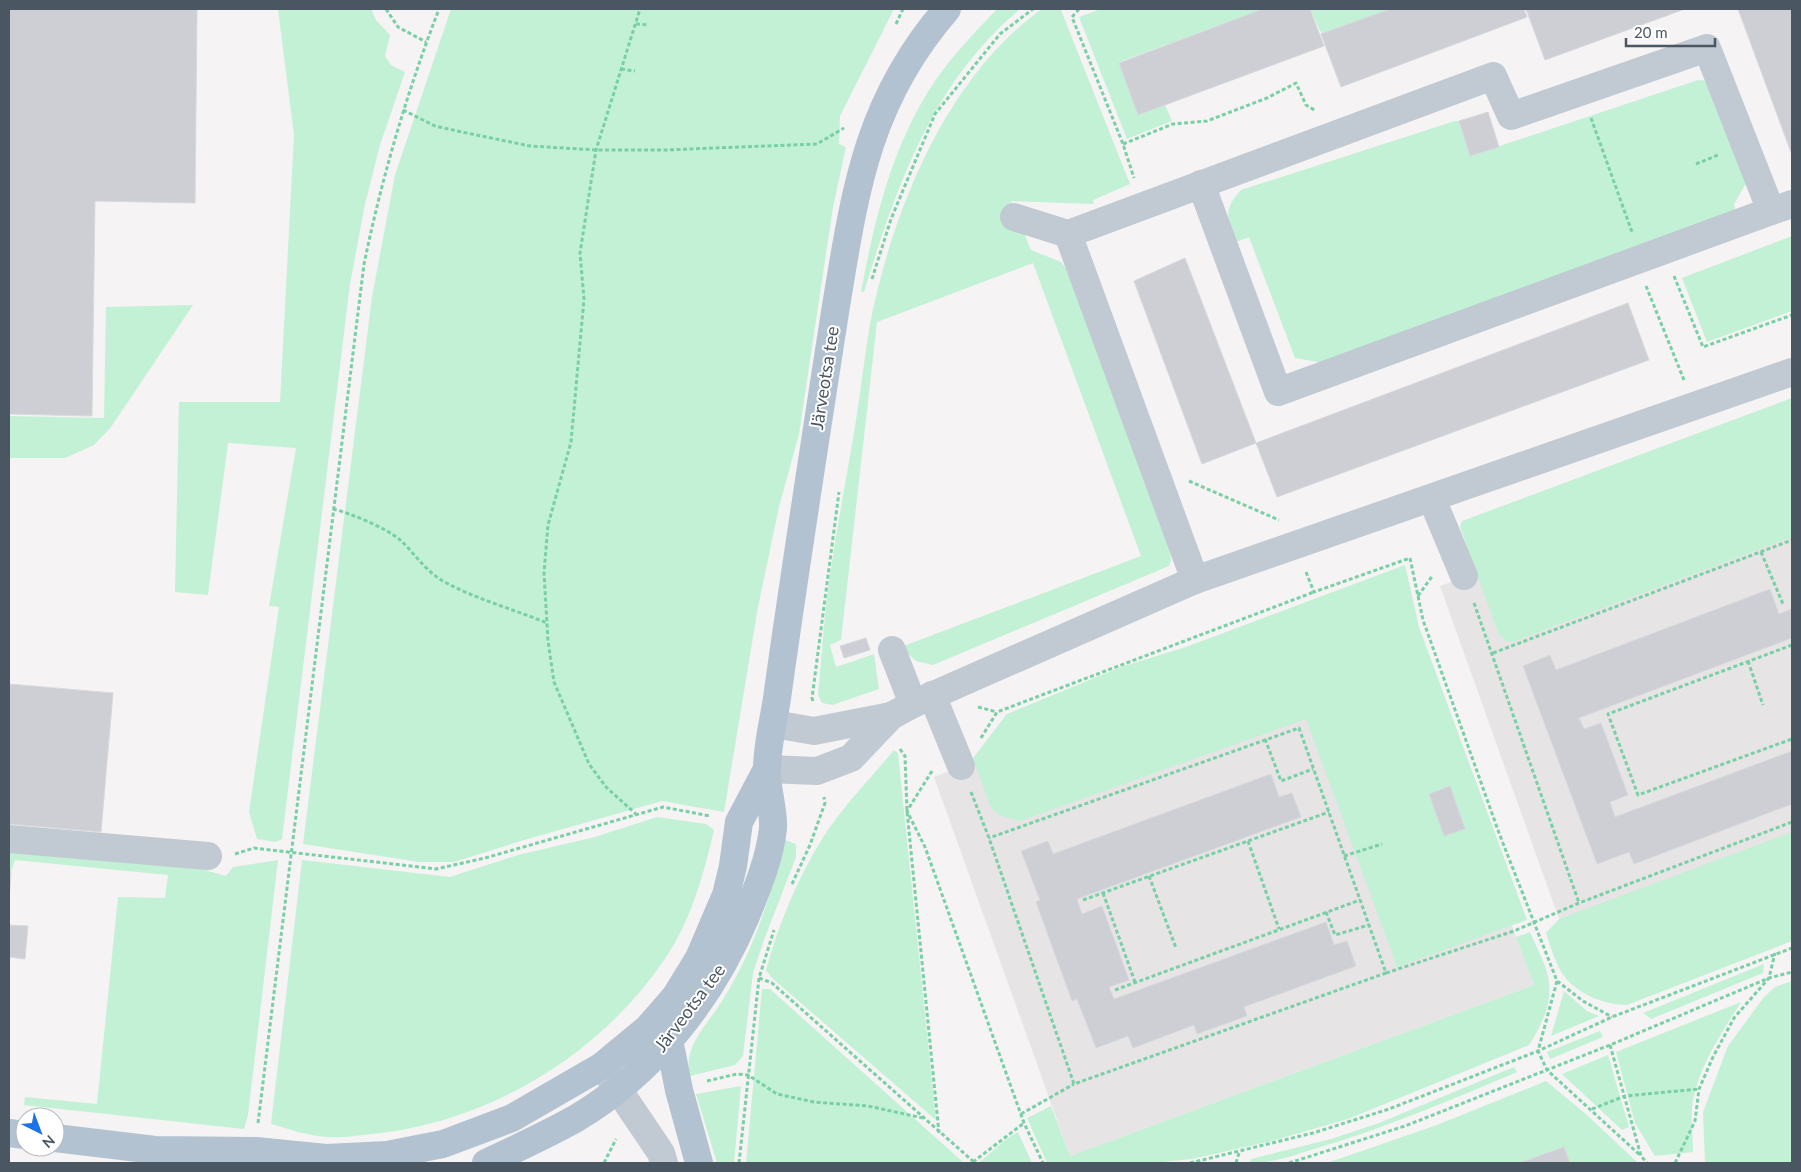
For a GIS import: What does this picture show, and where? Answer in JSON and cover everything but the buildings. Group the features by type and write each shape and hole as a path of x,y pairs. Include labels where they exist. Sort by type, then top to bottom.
{"main road":[{"name":"Järveotsa tee","path":"486,1163 578,1117 618,1089 670,1040 710,988 733,948 758,887 773,827 767,769 807,491 853,206 863,161 881,112 930,19 947,9"},
{"name":"Järveotsa tee","path":"154,1150 256,1151 326,1158 387,1155 443,1144 512,1118 602,1066 648,1028 675,997 699,958 726,895 733,866 739,822 767,769"},
{"path":"670,1040 678,1084 700,1163"},
{"path":"65,1139 154,1150 201,1163"}],"street":[{"path":"1014,217 1068,234 1201,184 1493,76 1511,116 1707,48 1781,207 1278,392 1201,184"},
{"path":"1068,234 1196,580"},
{"path":"774,724 814,731 912,705 1196,580 1792,372"},
{"path":"1432,499 1464,576"},
{"path":"892,650 912,705 959,761"},
{"path":"767,769 817,771 851,758 912,705"},
{"path":"9,839 217,856"},
{"path":"602,1066 661,1153 664,1163"}],"path":[{"path":"386,9 398,27 426,42"},
{"path":"258,1124 364,264 374,215 403,110 439,9"},
{"path":"637,815 606,787 589,764 554,682 544,573 548,525 572,442 584,299 580,253 596,150 640,9"},
{"path":"894,27 903,9"},
{"path":"871,280 894,210 935,114 1000,34 1033,9"},
{"path":"1079,9 1072,17 1123,144 1136,184"},
{"path":"636,24 649,25"},
{"path":"622,69 634,71"},
{"path":"1581,92 1647,257 1684,381"},
{"path":"403,110 435,126 462,132 530,146 596,150 665,150 817,144 844,129 847,121"},
{"path":"1647,257 1703,347 1792,315"},
{"path":"1675,384 1693,378"},
{"path":"1185,479 1288,524 1314,592"},
{"path":"814,731 821,715 812,698 840,483"},
{"path":"333,509 355,514 361,520 398,538 418,561 442,580 547,622"},
{"path":"1493,653 1792,540"},
{"path":"1761,552 1783,604"},
{"path":"907,811 934,766 959,761 974,747 997,712 1314,592 1410,558 1423,620 1499,833 1557,981 1583,1001 1612,1017"},
{"path":"1464,576 1493,653 1579,903"},
{"path":"1792,645 1608,714 1638,795 1792,739"},
{"path":"1748,661 1763,705"},
{"path":"989,838 1299,728 1386,973"},
{"path":"1265,739 1281,781 1314,769"},
{"path":"905,756 907,811 939,1133"},
{"path":"959,761 989,838 1074,1084"},
{"path":"788,893 810,845 825,802 817,771"},
{"path":"217,856 254,848 436,869 485,858 663,807 711,816"},
{"path":"907,811 925,847 1021,1114 1043,1163"},
{"path":"1083,900 1329,812"},
{"path":"1021,1114 1074,1084 1386,973 1514,931 1579,903 1792,822"},
{"path":"1248,841 1279,929"},
{"path":"1344,856 1382,844"},
{"path":"1149,876 1176,948"},
{"path":"1103,893 1135,982"},
{"path":"1115,990 1360,900"},
{"path":"1326,912 1335,935 1369,925"},
{"path":"739,1163 759,978 775,928"},
{"path":"1190,1163 1239,1153 1313,1133 1389,1108 1538,1051 1612,1017 1792,948"},
{"path":"1675,1163 1695,1121 1699,1089 1734,1018 1769,978 1775,953"},
{"path":"1289,1163 1405,1126 1610,1045 1769,978 1792,972"},
{"path":"759,978 772,983 939,1133 974,1162 1024,1122"},
{"path":"1557,981 1538,1051 1548,1070 1592,1109 1647,1163"},
{"path":"1610,1045 1641,1156"},
{"path":"748,1075 777,1094 814,1102 868,1106 923,1118"},
{"path":"1592,1109 1625,1096 1699,1089"},
{"path":"1236,1163 1239,1153"}],"shaded area":[{"path":"1792,455 1792,906 1582,983 1440,586"},
{"path":"1391,601 1534,985 1070,1156 934,777"}],"green space":[{"path":"278,9 371,9 376,20 390,35 385,56 391,65 405,72 380,145 365,204 350,284 282,839 276,842 257,839 249,812 279,607 269,606 296,448 228,443 208,595 175,592 179,402 280,402 294,135"},
{"path":"451,9 894,9 840,116 839,144 846,147 833,207 799,434 779,507 758,607 724,812 662,801 454,862 419,862 303,844 372,297 395,175"},
{"path":"997,9 1020,9 990,38 963,69 941,102 921,138 904,175 864,292 861,292 879,210 896,156 907,131 920,105 942,71"},
{"path":"1042,9 1061,10 1130,184 1093,200 1094,204 1011,201 1031,250 1061,262 1067,270 1170,547 1171,560 1169,566 933,665 916,661 901,647 1141,556 1033,263 877,322 841,640 830,645 836,667 874,654 879,689 832,705 822,703 818,695 826,605 833,557 870,324 893,237 909,193 928,150 951,109 978,71 1008,37"},
{"path":"1101,9 1263,9 1119,62 1138,115 1165,105 1172,121 1127,139 1079,17"},
{"path":"1310,9 1391,9 1322,35"},
{"path":"1698,80 1708,81 1747,173 1745,185 1734,204 1737,218 1341,366 1295,358 1249,237 1236,242 1230,227 1229,209 1231,203 1241,190 1455,121 1459,121 1470,156"},
{"path":"1792,236 1792,311 1707,342 1682,278"},
{"path":"193,305 111,427 94,445 65,458 9,458 9,416 104,418 106,307"},
{"path":"1792,398 1792,537 1512,642 1506,641 1499,635 1460,527 1462,521"},
{"path":"1405,565 1419,627 1527,920 1397,967 1306,719 1020,821 999,815 991,808 973,758 1007,714 1121,667 1186,647","holes":["1450,787 1465,829 1444,836 1429,794"]},
{"path":"894,750 898,753 936,1120 772,978 766,970 790,901 824,836 840,813"},
{"path":"657,817 706,824 714,830 694,900 672,948 636,997 605,1028 571,1056 535,1080 496,1100 455,1116 414,1128 358,1136 331,1137 306,1134 271,1124 302,860 450,877 518,855 595,837"},
{"path":"1792,832 1792,941 1627,1005 1607,1002 1587,995 1570,983 1563,975 1546,933 1559,919"},
{"path":"785,840 796,844 796,857 753,973 743,1056 735,1065 690,1076 690,1055 693,1046 733,982 752,943 767,903"},
{"path":"9,851 187,865 226,876 233,867 278,860 248,1115 244,1129 65,1109 65,1107 24,1105 25,1097 97,1104 118,897 165,898 168,875 15,860 11,872 9,872"},
{"path":"1530,932 1548,977 1549,1000 1544,1016 1529,1045 1348,1119 1272,1141 1192,1159 1153,1163 1047,1163 1027,1118 1051,1106 1070,1156 1534,985 1516,937"},
{"path":"1764,964 1763,973 1651,1019 1643,1013"},
{"path":"1792,981 1792,1163 1705,1163 1703,1112 1728,1046 1764,997 1775,987"},
{"path":"762,989 770,989 964,1163 746,1163"},
{"path":"1564,991 1587,1011 1599,1016 1551,1036"},
{"path":"1741,1002 1710,1053 1694,1095 1692,1109 1693,1152 1655,1156 1635,1123 1616,1052"},
{"path":"1600,1031 1603,1037 1550,1059 1547,1052"},
{"path":"1608,1055 1629,1127 1622,1130 1562,1074"},
{"path":"1514,1067 1517,1072 1393,1123 1292,1156 1267,1162 1250,1163 1251,1159 1331,1139 1379,1123"},
{"path":"1546,1081 1587,1115 1638,1163 1570,1163 1564,1147 1519,1163 1327,1163 1437,1125"},
{"path":"741,1086 734,1163 717,1163 696,1094"},
{"path":"1018,1132 1032,1163 980,1162 1005,1140"}]}
